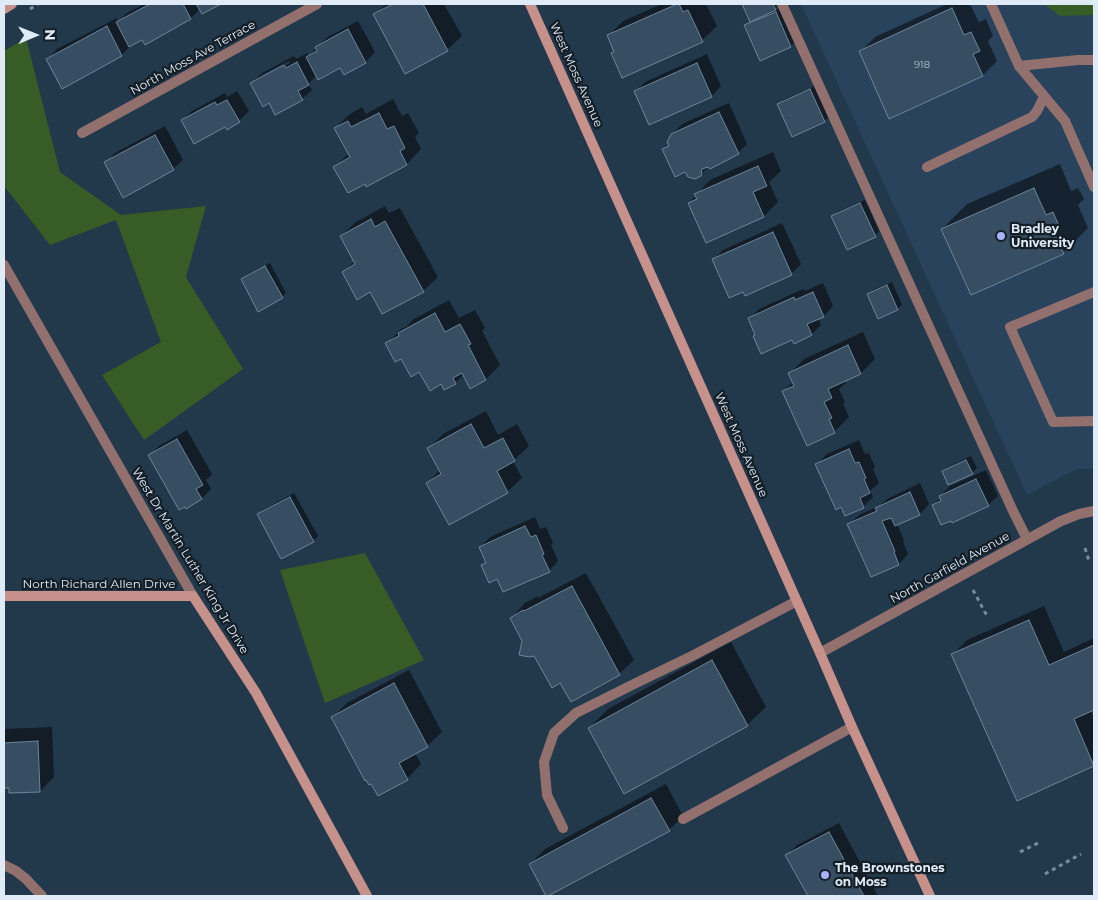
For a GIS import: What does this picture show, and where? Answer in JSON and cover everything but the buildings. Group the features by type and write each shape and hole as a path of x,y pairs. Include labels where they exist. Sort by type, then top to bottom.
{"street":[{"path":"4,10 12,4"},
{"name":"North Moss Ave Terrace","path":"82,133 317,4"},
{"name":"West Moss Avenue","path":"530,4 852,727 930,896"},
{"path":"782,4 1027,539"},
{"path":"991,4 1019,66 1065,121 1094,187"},
{"path":"1019,66 1094,60"},
{"path":"927,166 1032,117 1044,97"},
{"name":"West Dr Martin Luther King Jr Drive","path":"4,265 193,596 256,693 367,896"},
{"path":"1094,292 1010,327 1053,422 1094,421"},
{"name":"North Garfield Avenue","path":"820,653 1027,539 1070,517 1094,511"},
{"name":"North Richard Allen Drive","path":"4,596 193,596"},
{"path":"563,828 547,795 544,762 554,733 576,713 692,656 797,601"},
{"path":"683,818 852,727"},
{"path":"4,865 26,879 42,896"}],"path":[{"path":"1084,548 1089,561"},
{"path":"970,583 987,616"},
{"path":"1020,852 1040,842"},
{"path":"1045,874 1081,854"}],"shaded area":[{"name":"Bradley University","path":"801,4 1094,4 1094,469 1076,469 1027,495"}],"green space":[{"path":"1044,4 1094,4 1094,15 1060,16"},
{"path":"26,38 60,172 121,215 206,206 186,277 243,369 144,440 102,375 161,342 116,220 50,245 4,186 4,51"},
{"path":"365,553 424,660 325,703 280,570"}],"place":[{"name":"Bradley University","path":"1001,236"},
{"name":"The Brownstones on Moss","path":"825,875"}]}
